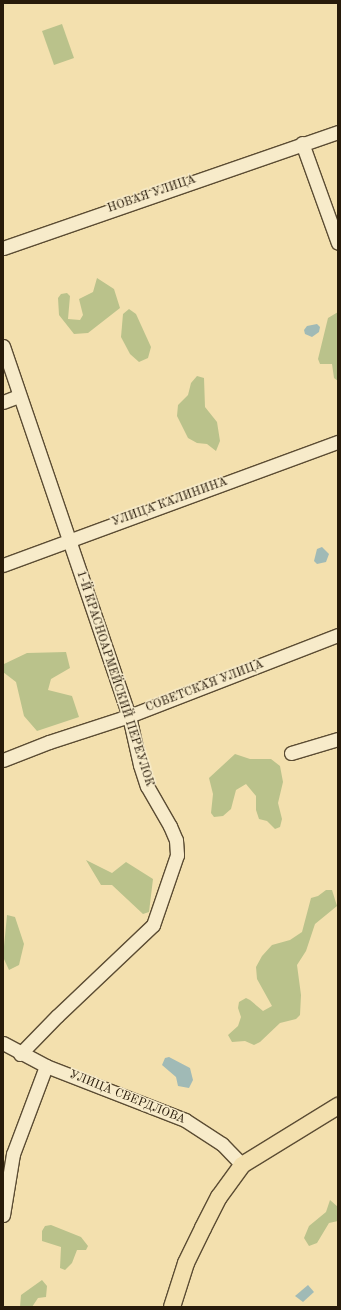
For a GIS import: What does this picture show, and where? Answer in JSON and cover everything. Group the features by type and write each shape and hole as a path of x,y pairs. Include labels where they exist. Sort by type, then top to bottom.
{"main road":[{"path":"172,1307 186,1263 196,1242 219,1197 242,1165 338,1106"}],"street":[{"name":"НОВАЯ УЛИЦА","path":"3,248 302,143 338,132"},
{"path":"302,143 338,243"},
{"name":"1-Й КРАСНОАРМЕЙСКИЙ ПЕРЕУЛОК","path":"3,346 129,716 147,786 176,840 174,862 153,925 57,1016 20,1054"},
{"path":"3,402 19,396"},
{"name":"УЛИЦА КАЛИНИНА","path":"3,565 338,442"},
{"name":"СОВЕТСКАЯ УЛИЦА","path":"3,760 48,742 129,716 338,636"},
{"path":"291,753 338,739"},
{"name":"УЛИЦА СВЕРДЛОВА","path":"3,1043 20,1054 46,1066 185,1120 222,1144 242,1165"},
{"path":"3,1215 14,1154 46,1066"}],"green space":[{"path":"62,24 74,58 54,65 42,31"},
{"path":"97,278 114,289 120,308 88,333 74,334 59,315 58,298 61,294 67,293 70,296 68,319 80,320 83,315 79,299 93,292"},
{"path":"129,309 136,314 151,347 148,358 139,362 130,354 121,337 123,314"},
{"path":"338,312 338,381 334,378 332,364 320,364 318,359 328,318"},
{"path":"197,376 204,378 205,407 217,422 220,441 216,451 207,444 197,443 188,438 177,416 178,405 188,395 191,383"},
{"path":"66,652 70,668 51,679 48,690 72,696 79,717 37,731 24,716 16,682 3,672 4,664 27,653"},
{"path":"235,754 250,759 271,759 280,766 283,782 278,803 282,819 280,827 275,829 267,821 259,819 256,810 256,796 246,784 236,790 231,809 223,816 214,817 211,813 213,794 209,778"},
{"path":"86,860 112,873 126,862 153,879 149,912 143,914 112,885 101,885"},
{"path":"326,890 332,890 337,906 315,924 306,951 297,965 301,995 300,1015 296,1019 280,1023 260,1042 254,1045 245,1041 232,1042 228,1035 238,1026 241,1017 238,1008 239,1002 246,998 263,1011 272,1006 257,979 256,967 262,956 272,945 290,940 302,932 311,898 318,896"},
{"path":"7,915 15,917 24,944 19,965 9,970 3,957"},
{"path":"330,1200 338,1207 338,1221 329,1223 317,1243 309,1246 304,1238 309,1226 326,1212"},
{"path":"51,1225 81,1237 88,1246 86,1250 77,1250 72,1263 65,1270 60,1268 61,1247 42,1241 42,1231 45,1226"},
{"path":"42,1280 47,1286 46,1297 38,1298 32,1307 20,1307 21,1295"}],"water":[{"path":"317,324 320,327 319,332 312,337 305,334 304,330 307,326"},
{"path":"322,547 329,554 326,562 317,564 314,561 317,549"},
{"path":"169,1057 190,1068 193,1080 189,1088 178,1086 176,1077 162,1065 165,1058"},
{"path":"308,1285 314,1292 303,1302 295,1296"}]}
